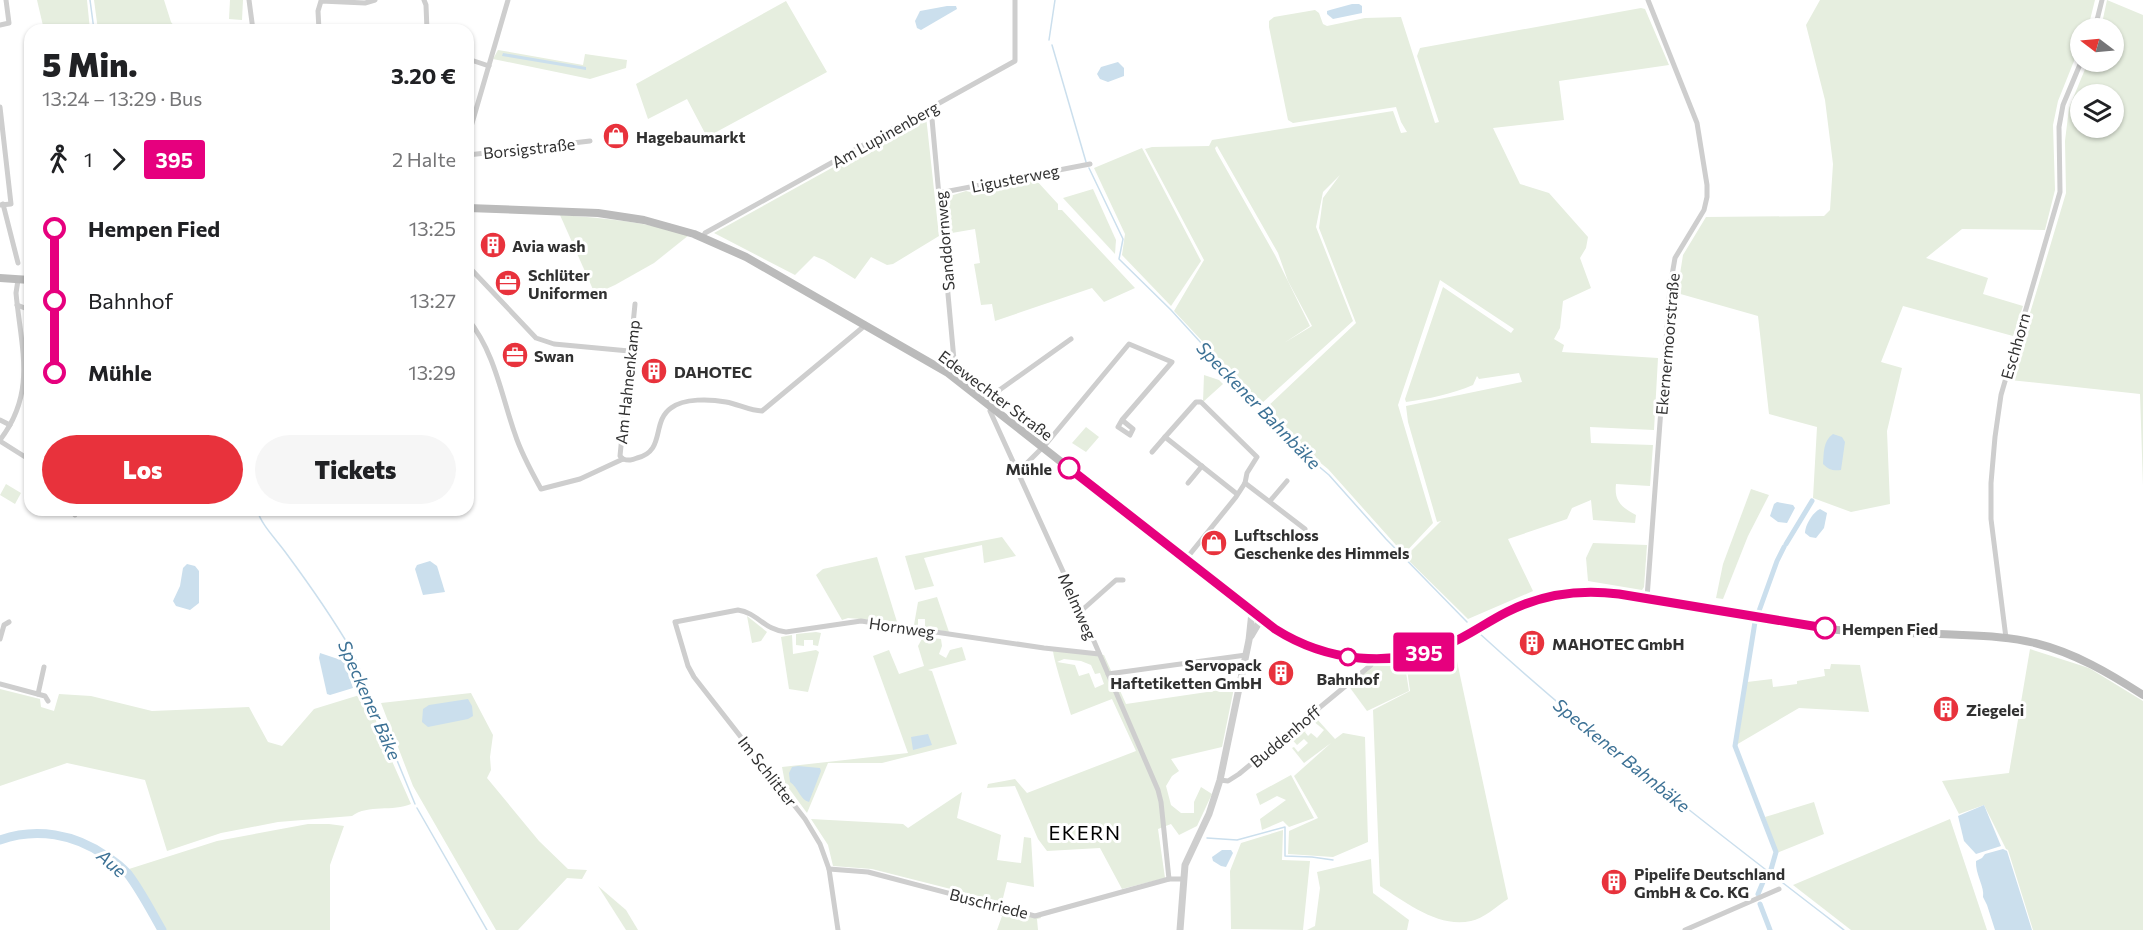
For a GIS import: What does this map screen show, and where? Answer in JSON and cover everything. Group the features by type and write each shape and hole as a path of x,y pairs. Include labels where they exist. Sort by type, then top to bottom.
{"main road":[{"name":"Edewechter Straße","path":"474,208 598,213 628,217 669,225 703,237 746,257 948,373 1261,619 1288,637 1315,650 1373,660 1407,656 1433,650 1459,639 1516,608 1549,596 1602,592 1810,627 2006,638 2034,643 2071,655 2107,672 2143,695"},
{"path":"0,278 24,280"}],"street":[{"path":"0,25 9,23 6,0"},
{"path":"249,0 252,24"},
{"path":"319,24 318,11 321,0 365,3 375,0"},
{"path":"424,0 427,24"},
{"path":"474,117 508,0"},
{"name":"Am Lupinenberg","path":"703,237 705,233 1015,61 1015,0"},
{"name":"Ekernermoorstraße","path":"1647,598 1670,287 1675,258 1704,210 1707,197 1697,123 1648,0"},
{"path":"2098,18 2102,0"},
{"path":"474,61 489,66"},
{"name":"Eschhorn","path":"2006,638 1991,519 1995,437 2001,395 2060,192 2059,127 2063,105 2077,72"},
{"path":"0,107 11,204 1,205 18,263"},
{"name":"Sanddornweg","path":"931,108 954,360 948,373"},
{"name":"Borsigstraße","path":"474,153 590,141"},
{"name":"Ligusterweg","path":"939,194 1090,164"},
{"path":"474,272 536,338 554,344 629,351"},
{"path":"18,280 17,305 24,356"},
{"name":"Am Hahnenkamp","path":"623,459 620,456 634,304"},
{"path":"17,305 24,308"},
{"name":"Am Hahnenkamp","path":"474,327 490,356 515,436 541,489 580,478 623,459 648,456 653,449 664,415 676,405 711,400 762,411 865,324"},
{"path":"984,401 1071,339"},
{"path":"1017,473 1043,447 1129,344 1172,362 1122,420"},
{"path":"24,373 22,394 10,425 0,441 24,456"},
{"path":"1152,452 1196,402 1201,402 1257,457 1247,472 1245,483 1236,497 1186,559"},
{"name":"Melmweg","path":"990,411 1081,611 1158,790 1169,879"},
{"path":"0,420 10,425"},
{"path":"1166,437 1237,494"},
{"path":"1188,483 1202,466"},
{"path":"1270,501 1287,481"},
{"path":"1245,483 1305,529"},
{"path":"1081,611 1116,580 1123,580"},
{"name":"Hornweg","path":"675,622 738,610 747,611 774,631 780,632 861,621 1100,654"},
{"path":"1180,930 1182,879 1187,858 1209,814 1220,780 1250,638 1252,612"},
{"path":"1250,638 1261,619"},
{"path":"0,639 4,625 9,621"},
{"name":"Im Schlitter","path":"675,622 688,666 694,677 805,819 820,844 829,870 838,930"},
{"path":"1108,675 1246,655"},
{"name":"Buddenhoff","path":"1220,780 1228,781 1239,774 1371,665 1373,660"},
{"path":"38,694 44,667"},
{"path":"0,684 45,696 48,701"},
{"name":"Buschriede","path":"829,870 868,872 1035,916 1169,879 1182,879"},
{"path":"1684,930 1779,889"}],"green space":[{"path":"37,0 87,0 89,24 43,24"},
{"path":"94,0 164,0 172,24 97,24"},
{"path":"230,0 243,0 242,20 229,19"},
{"path":"1820,0 2095,0 2090,18 2070,18 2070,71 2058,101 2053,125 2055,190 2045,230 1962,229 1926,258 1988,278 1983,294 2023,306 2013,336 1903,306 1881,362 1902,368 1887,431 1890,504 1851,512 1813,498 1817,427 1769,414 1758,316 1677,293 1683,255 1706,217 1824,216 1830,210 1833,164 1825,100 1806,25"},
{"path":"2107,0 2143,15 2143,486 2140,394 2010,380 2066,193 2065,141 2070,106 2070,138 2124,138 2124,84 2079,84 2084,72 2124,72 2124,18 2103,18"},
{"path":"786,1 827,72 707,137 687,99 648,119 636,84"},
{"path":"1641,8 1645,9 1669,65 1559,81 1564,120 1493,128 1520,184 1549,193 1588,237 1586,248 1580,258 1591,288 1563,301 1560,328 1554,339 1564,345 1562,352 1658,358 1654,430 1590,427 1591,443 1653,445 1650,486 1616,484 1617,499 1626,509 1636,515 1635,523 1593,520 1591,500 1572,508 1567,519 1508,539 1533,591 1468,619 1405,557 1441,521 1437,522 1408,422 1406,406 1522,382 1519,373 1479,379 1477,376 1473,385 1457,391 1414,401 1406,402 1405,399 1443,287 1511,333 1514,329 1440,280 1398,405 1433,523 1404,554 1328,469 1296,443 1266,408 1356,323 1319,228 1323,198 1340,175 1323,192 1316,227 1353,321 1261,404 1174,311 1204,260 1145,149 1209,146 1212,140 1393,111 1401,133 1407,132 1396,107 1293,123 1288,120 1269,27 1269,21 1274,17 1315,10 1319,13 1323,24 1327,26 1365,18 1401,17 1435,123 1439,122 1417,56 1420,48","holes":["1217,146 1278,253 1288,281 1312,326 1284,343 1310,326 1275,255 1216,151"]},
{"path":"498,50 583,65 585,54 627,60 626,68 590,79 493,59"},
{"path":"926,116 939,236 893,264 887,265 871,257 855,279 814,256 795,275 714,233"},
{"path":"1142,148 1201,261 1171,306 1122,255 1125,234 1094,168"},
{"path":"1036,180 1058,204 1058,210 1062,210 1135,288 1104,302 1092,288 995,321 992,304 981,305 974,264 980,263 975,229 946,234 943,201 966,191 978,194"},
{"path":"1093,189 1116,240 1115,254 1063,198"},
{"path":"560,215 625,221 689,235 654,263 595,294"},
{"path":"1204,375 1219,380 1223,384 1203,402"},
{"path":"1086,427 1099,437 1086,452 1072,443"},
{"path":"6,484 21,493 15,504 0,495"},
{"path":"1751,489 1769,495 1748,536 1723,599 1716,598 1723,564"},
{"path":"1002,537 1016,556 984,563 982,545 924,558 934,586 915,590 905,556"},
{"path":"1593,543 1647,545 1642,590 1588,581 1586,558"},
{"path":"877,557 897,622 848,618 842,620 816,575 823,569"},
{"path":"937,597 949,632 925,628 925,619 918,619 918,626 914,625 918,602"},
{"path":"747,616 767,632 761,641 752,643"},
{"path":"821,633 818,646 813,645 813,640 804,640 804,646 796,645 796,634"},
{"path":"792,635 793,654 816,650 819,652 808,692 789,689 781,637"},
{"path":"923,637 941,639 942,646 939,654 946,658 950,650 962,647 966,660 928,670 932,671 957,744 882,763 828,763 807,813 785,783 782,767 908,753 873,656 889,650 899,674 924,666 918,646"},
{"path":"1053,649 1104,655 1126,704 1234,688 1222,747 1171,759 1179,771 1172,776 1166,786 1171,805 1181,813 1194,813 1194,802 1201,787 1212,794 1197,826 1179,835 1171,824 1158,829 1165,878 1122,889 1100,848 1047,851 1038,839 1015,786 987,788 988,784 1015,779 1027,793 1136,751 1112,699 1071,715","holes":["1064,659 1091,665 1095,674 1100,673 1104,684 1095,688 1089,673 1079,676 1075,665 1057,662"]},
{"path":"2030,649 2089,668 2143,701 2143,930 2033,930 2008,850 1984,805 1959,814 1942,781 2009,773"},
{"path":"1455,652 1508,899 1480,918 1459,922 1447,921 1423,912 1380,886 1373,710 1410,691 1407,669"},
{"path":"1831,664 1860,665 1869,712 1799,708 1736,745 1747,682 1772,679 1773,687 1797,684 1797,681 1825,676 1824,669 1830,669"},
{"path":"1372,666 1405,666 1409,691 1367,711 1348,685"},
{"path":"0,689 40,699 41,707 54,711 59,694 91,696 152,711 249,707 268,742 282,746 314,709 366,693 384,743 411,804 396,808 365,810 352,816 278,822 221,833 167,851 145,780 67,763 0,786"},
{"path":"471,693 493,735 491,770 487,778 539,841 568,869 587,870 582,879 567,878 518,930 496,930 413,786 381,703"},
{"path":"1316,718 1335,739 1343,733 1365,737 1368,842 1333,857 1288,854 1289,831 1318,818 1294,776 1331,743 1304,763 1292,748 1294,747 1298,752 1308,743 1304,739 1297,745 1289,736 1298,728 1301,730 1306,725 1308,727 1305,732 1308,736 1311,733 1317,738 1324,730 1312,720"},
{"path":"1291,775 1314,818 1289,827 1283,821 1262,830 1260,819 1286,800 1277,796 1260,805 1256,794"},
{"path":"962,792 957,818 1001,835 997,860 1021,863 1024,837 1031,838 1034,887 1007,882 1002,902 872,869 833,866 828,845 811,819 903,824 908,828"},
{"path":"1814,802 1824,834 1777,853 1765,817"},
{"path":"1950,819 1987,930 1851,930 1793,885"},
{"path":"308,824 344,826 330,865 330,930 166,930 129,869 217,841"},
{"path":"1283,830 1282,860 1310,861 1303,930 1231,929 1230,871 1241,843"},
{"path":"1371,859 1373,893 1409,920 1407,930 1307,930 1315,926 1320,888 1317,872"},
{"path":"598,886 626,910 638,930 626,930"},
{"path":"975,900 1034,916 1040,914 1041,918 1037,919 1038,930 997,930 1002,916 973,904"}],"water":[{"path":"1352,4 1362,6 1362,13 1333,19 1327,14 1327,11"},
{"path":"956,6 957,9 921,30 917,28 915,21 920,11"},
{"path":"503,53 586,67 586,70 502,56"},
{"path":"1118,62 1124,68 1124,76 1108,82 1100,79 1097,74 1101,67"},
{"path":"1833,434 1842,437 1845,442 1841,470 1831,470 1823,464 1826,443"},
{"path":"1777,502 1793,505 1795,508 1787,523 1778,522 1770,516"},
{"path":"1820,509 1827,513 1824,528 1816,538 1810,537 1805,533 1806,526"},
{"path":"430,561 437,566 445,592 423,595 415,569 417,565"},
{"path":"187,564 195,566 199,571 199,603 190,610 176,606 173,601 180,586 183,568"},
{"path":"320,653 344,661 353,688 327,694 319,658"},
{"path":"468,699 472,706 473,716 468,719 428,727 422,722 423,709 429,705"},
{"path":"928,734 932,745 913,750 911,737"},
{"path":"792,767 820,768 821,771 809,802 803,799 790,782 789,773"},
{"path":"1984,805 2001,846 1976,854 1964,841 1958,816"},
{"path":"2003,849 2007,851 2032,930 1995,930 1983,897 1976,861 1985,854"},
{"path":"1222,850 1231,850 1233,853 1226,867 1213,861 1212,857"}],"waterway":[{"name":"Speckener Bäke","path":"90,0 93,24"},
{"name":"Speckener Bahnbäke","path":"1049,40 1055,0"},
{"name":"Speckener Bahnbäke","path":"1052,45 1086,162"},
{"name":"Speckener Bahnbäke","path":"1089,168 1123,239 1119,259 1171,310 1297,448 1329,475 1386,539 1467,622"},
{"path":"1786,544 1812,501"},
{"name":"Speckener Bäke","path":"259,516 312,589 352,651 415,804"},
{"path":"1759,611 1784,547"},
{"path":"1755,622 1735,746 1776,852 1770,873"},
{"name":"Speckener Bahnbäke","path":"1479,633 1567,711 1704,822 1844,930"},
{"name":"Speckener Bäke","path":"417,808 487,930"},
{"path":"1207,838 1237,840 1285,827 1285,856 1333,860"},
{"name":"Aue","path":"0,840 27,834 55,835 94,848 128,874 162,930"},
{"path":"1758,894 1763,882"},
{"path":"1760,904 1770,930"}],"bus line":[{"name":"395","path":"1069,468 1275,629 1300,644 1328,654 1373,660 1433,650 1459,639 1526,603 1549,596 1585,592 1619,594 1825,628"}],"place":[{"name":"Hagebaumarkt","path":"616,136"},
{"name":"Avia wash","path":"493,245"},
{"name":"Schlüter Uniformen","path":"508,283"},
{"name":"Swan","path":"515,355"},
{"name":"DAHOTEC","path":"654,371"},
{"name":"Mühle","path":"1069,468"},
{"name":"Luftschloss Geschenke des Himmels","path":"1214,543"},
{"name":"Hempen Fied","path":"1825,628"},
{"name":"MAHOTEC GmbH","path":"1532,643"},
{"name":"Bahnhof","path":"1348,657"},
{"name":"Servopack Haftetiketten GmbH","path":"1281,673"},
{"name":"Ziegelei","path":"1946,709"},
{"name":"Pipelife Deutschland GmbH & Co. KG","path":"1614,882"}],"district":[{"name":"EKERN","path":"1085,832"}]}
